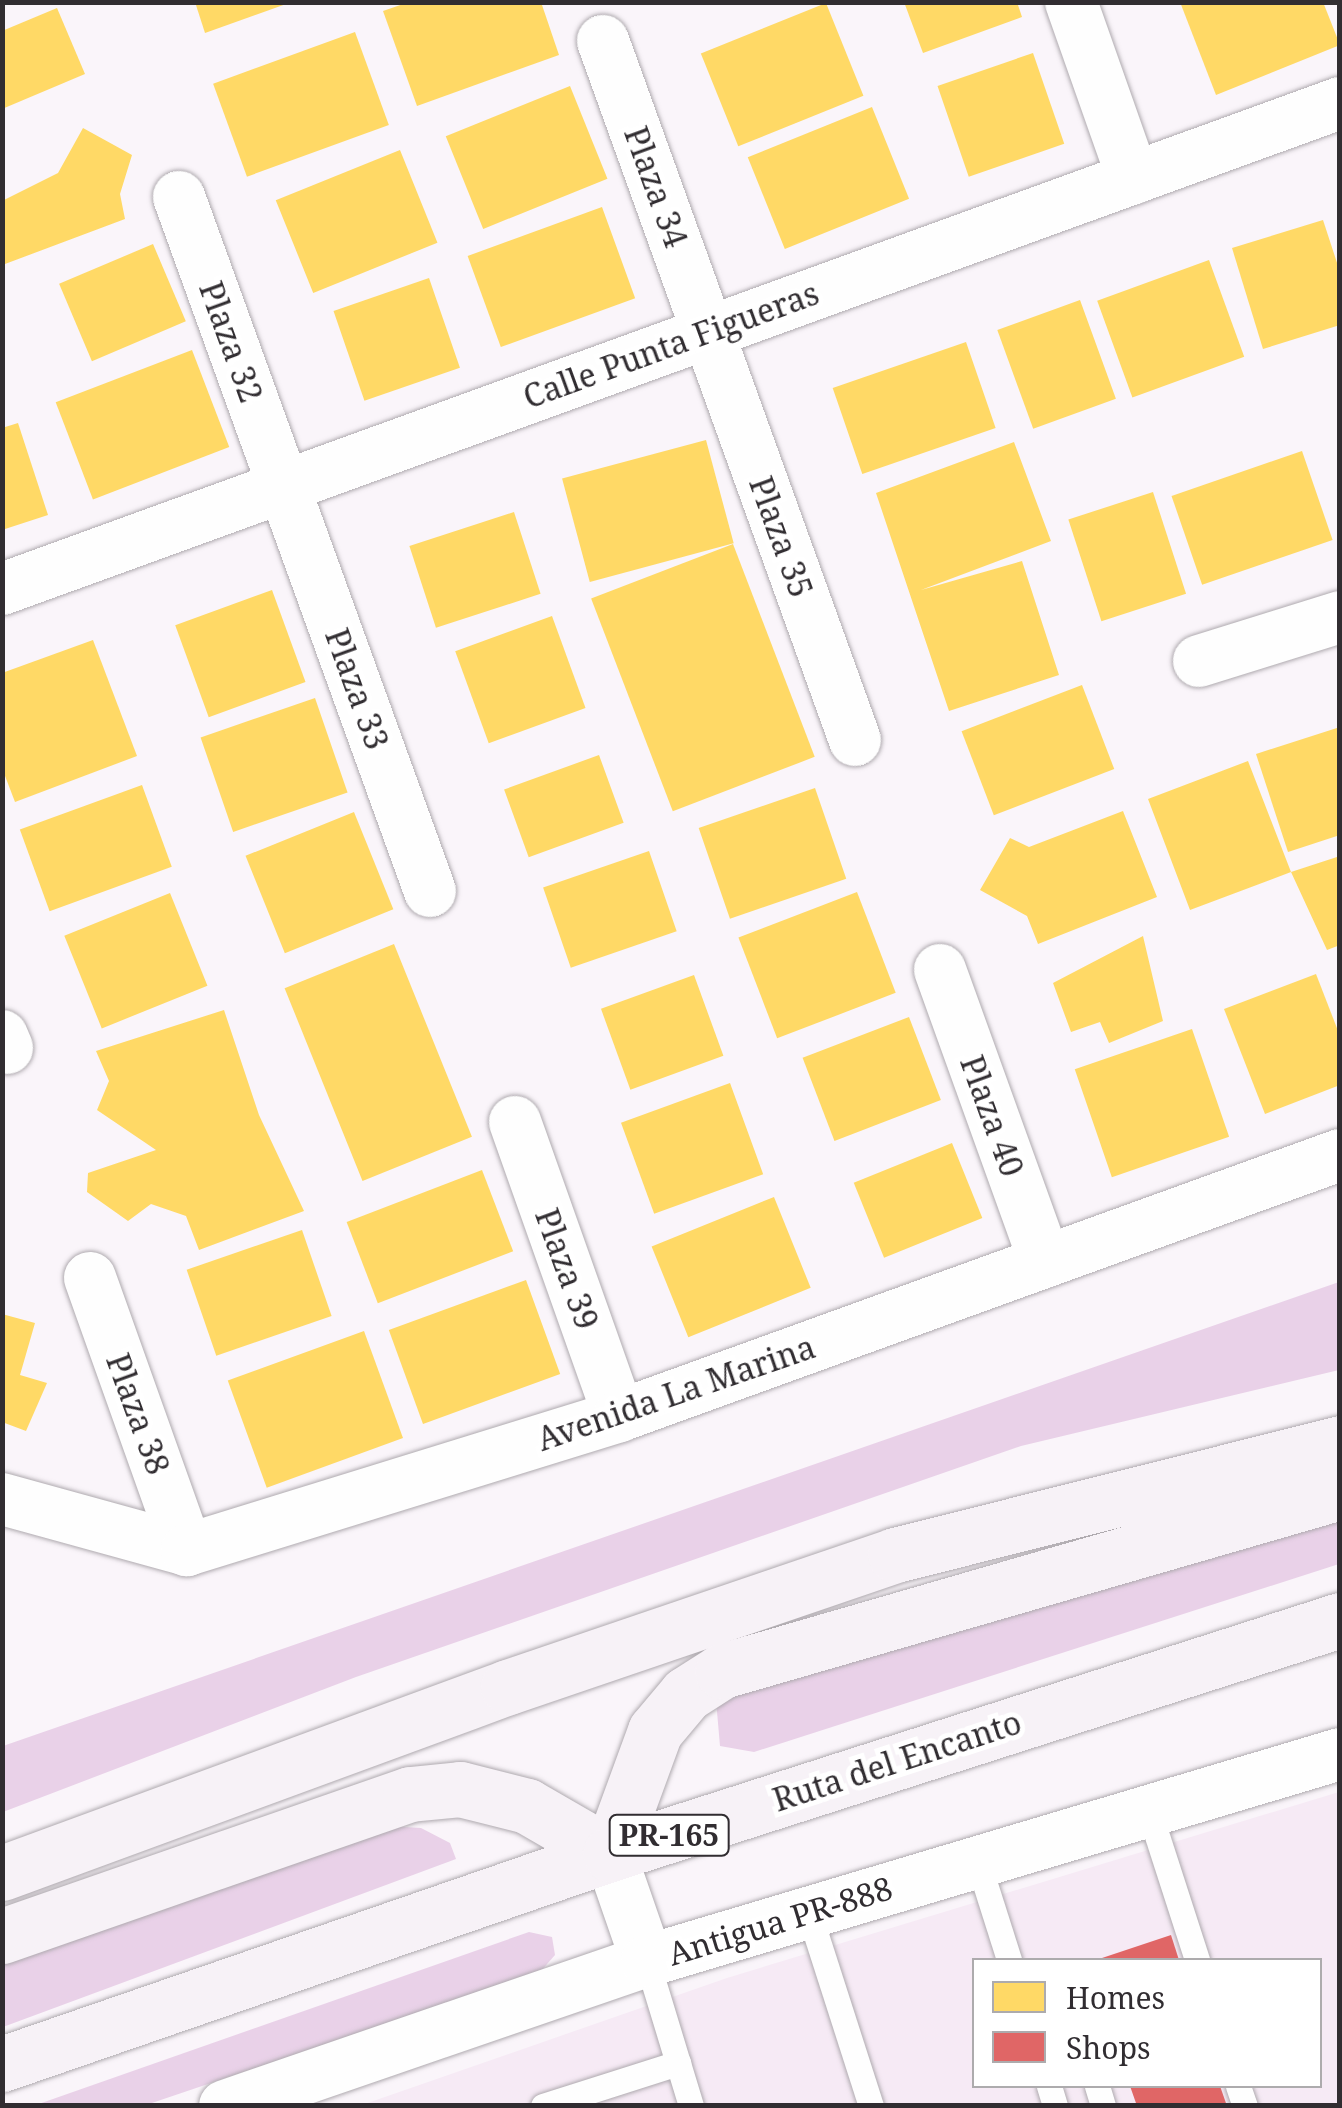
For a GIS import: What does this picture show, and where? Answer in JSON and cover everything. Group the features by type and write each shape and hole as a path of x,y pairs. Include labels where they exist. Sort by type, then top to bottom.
{"main road":[{"path":"2,1873 508,1687 896,1555 1340,1443"},
{"path":"2,1936 410,1794 460,1789 527,1806 610,1854 655,1730 686,1694 722,1671 1340,1492"},
{"name":"Ruta del Encanto","path":"2,2064 610,1854 1340,1620"}],"street":[{"path":"1071,2 1133,178"},
{"name":"Plaza 34","path":"603,41 708,333"},
{"name":"Calle Punta Figueras","path":"2,588 1340,103"},
{"name":"Plaza 32","path":"178,197 283,486"},
{"name":"Plaza 35","path":"708,333 855,740"},
{"name":"Plaza 33","path":"283,486 430,891"},
{"path":"1199,661 1340,616"},
{"name":"Plaza 40","path":"940,970 1044,1262"},
{"name":"Plaza 39","path":"515,1122 619,1416"},
{"name":"Avenida La Marina","path":"187,1550 619,1416 1340,1155"},
{"name":"Plaza 38","path":"90,1278 187,1550"},
{"path":"2,1499 187,1550"},
{"name":"Antigua PR-888","path":"225,2106 301,2093 647,1961 1340,1754"},
{"path":"610,1854 647,1961"}],"lane":[{"path":"1148,1812 1196,1958"},
{"path":"978,1862 1008,1958"},
{"path":"810,1913 871,2106"},
{"path":"647,1961 691,2106"},
{"path":"543,2106 678,2063"}],"shaded area":[{"path":"1339,1282 1339,1370 1021,1446 356,1677 3,1812 3,1746"},
{"path":"1339,1507 1339,1564 754,1752 720,1746 716,1700"},
{"path":"1339,1792 1339,2105 359,2106 727,1978"},
{"path":"356,1824 421,1828 450,1843 456,1859 3,2027 3,1956"},
{"path":"529,1932 552,1937 555,1955 540,1972 146,2105 33,2106"}],"building: Homes":[{"path":"195,2 289,2 289,3 205,33"},
{"path":"409,2 541,2 559,55 417,106 383,11"},
{"path":"904,2 1017,2 1022,17 923,53"},
{"path":"1180,2 1323,2 1340,45 1216,95"},
{"path":"826,3 863,96 738,146 701,54"},
{"path":"57,8 85,74 2,109 2,31"},
{"path":"355,32 389,125 247,177 213,84"},
{"path":"1033,53 1064,144 969,177 938,86"},
{"path":"570,86 607,179 483,229 446,136"},
{"path":"872,107 909,199 785,249 748,157"},
{"path":"83,128 132,155 120,194 125,219 5,264 2,201 58,173"},
{"path":"400,150 437,243 313,293 276,200"},
{"path":"602,207 635,298 501,347 468,256"},
{"path":"1323,220 1340,272 1340,325 1263,349 1232,248"},
{"path":"153,244 186,321 92,361 59,284"},
{"path":"1209,260 1244,357 1132,397 1097,301"},
{"path":"429,278 460,368 364,401 334,311"},
{"path":"1080,300 1116,399 1033,429 997,330"},
{"path":"966,342 996,428 862,474 833,388"},
{"path":"192,350 229,447 93,499 56,402"},
{"path":"18,423 48,515 2,530 2,428"},
{"path":"706,440 734,543 590,582 562,479"},
{"path":"1014,442 1051,541 921,590 1022,561 1059,675 949,711 876,493"},
{"path":"1302,451 1333,540 1202,585 1172,496"},
{"path":"1153,492 1186,594 1101,621 1068,520"},
{"path":"514,512 541,594 436,628 409,546"},
{"path":"733,544 815,757 673,811 591,598"},
{"path":"272,590 306,682 209,717 175,625"},
{"path":"552,616 586,708 489,743 455,651"},
{"path":"93,640 137,756 15,802 2,768 2,673"},
{"path":"1082,685 1114,769 994,815 962,731"},
{"path":"315,698 348,793 233,832 201,737"},
{"path":"1340,727 1340,835 1288,852 1256,754"},
{"path":"599,755 624,823 529,857 504,790"},
{"path":"1248,761 1291,872 1190,910 1148,799"},
{"path":"142,785 172,867 50,911 20,829"},
{"path":"815,788 846,879 730,919 699,828"},
{"path":"1123,811 1157,897 1038,944 1027,916 980,890 1010,838 1029,847"},
{"path":"354,812 393,909 285,953 246,856"},
{"path":"649,851 677,931 571,968 543,887"},
{"path":"1340,856 1340,945 1327,950 1291,872"},
{"path":"857,892 896,993 777,1038 738,938"},
{"path":"170,893 207,986 102,1028 64,936"},
{"path":"1143,936 1163,1021 1109,1043 1100,1022 1071,1032 1053,983"},
{"path":"394,944 472,1137 363,1181 285,988"},
{"path":"1316,974 1340,1036 1340,1085 1265,1114 1224,1009"},
{"path":"694,975 723,1056 630,1090 601,1009"},
{"path":"224,1010 259,1115 304,1211 199,1250 186,1216 151,1204 128,1221 87,1192 88,1173 156,1150 97,1110 109,1081 96,1051"},
{"path":"909,1017 941,1100 834,1141 803,1058"},
{"path":"1192,1029 1229,1137 1112,1177 1075,1069"},
{"path":"730,1083 763,1174 654,1214 621,1123"},
{"path":"952,1143 982,1218 884,1258 854,1183"},
{"path":"482,1170 513,1251 378,1303 347,1222"},
{"path":"774,1197 811,1288 688,1337 652,1246"},
{"path":"302,1230 332,1316 216,1356 187,1270"},
{"path":"526,1280 560,1374 423,1424 389,1330"},
{"path":"2,1314 35,1323 20,1375 47,1383 26,1431 2,1422"},
{"path":"364,1331 403,1438 267,1488 228,1381"}],"building: Shops":[{"path":"1171,1935 1178,1958 1102,1958"},
{"path":"1131,2088 1221,2088 1227,2106 1137,2106"}]}
